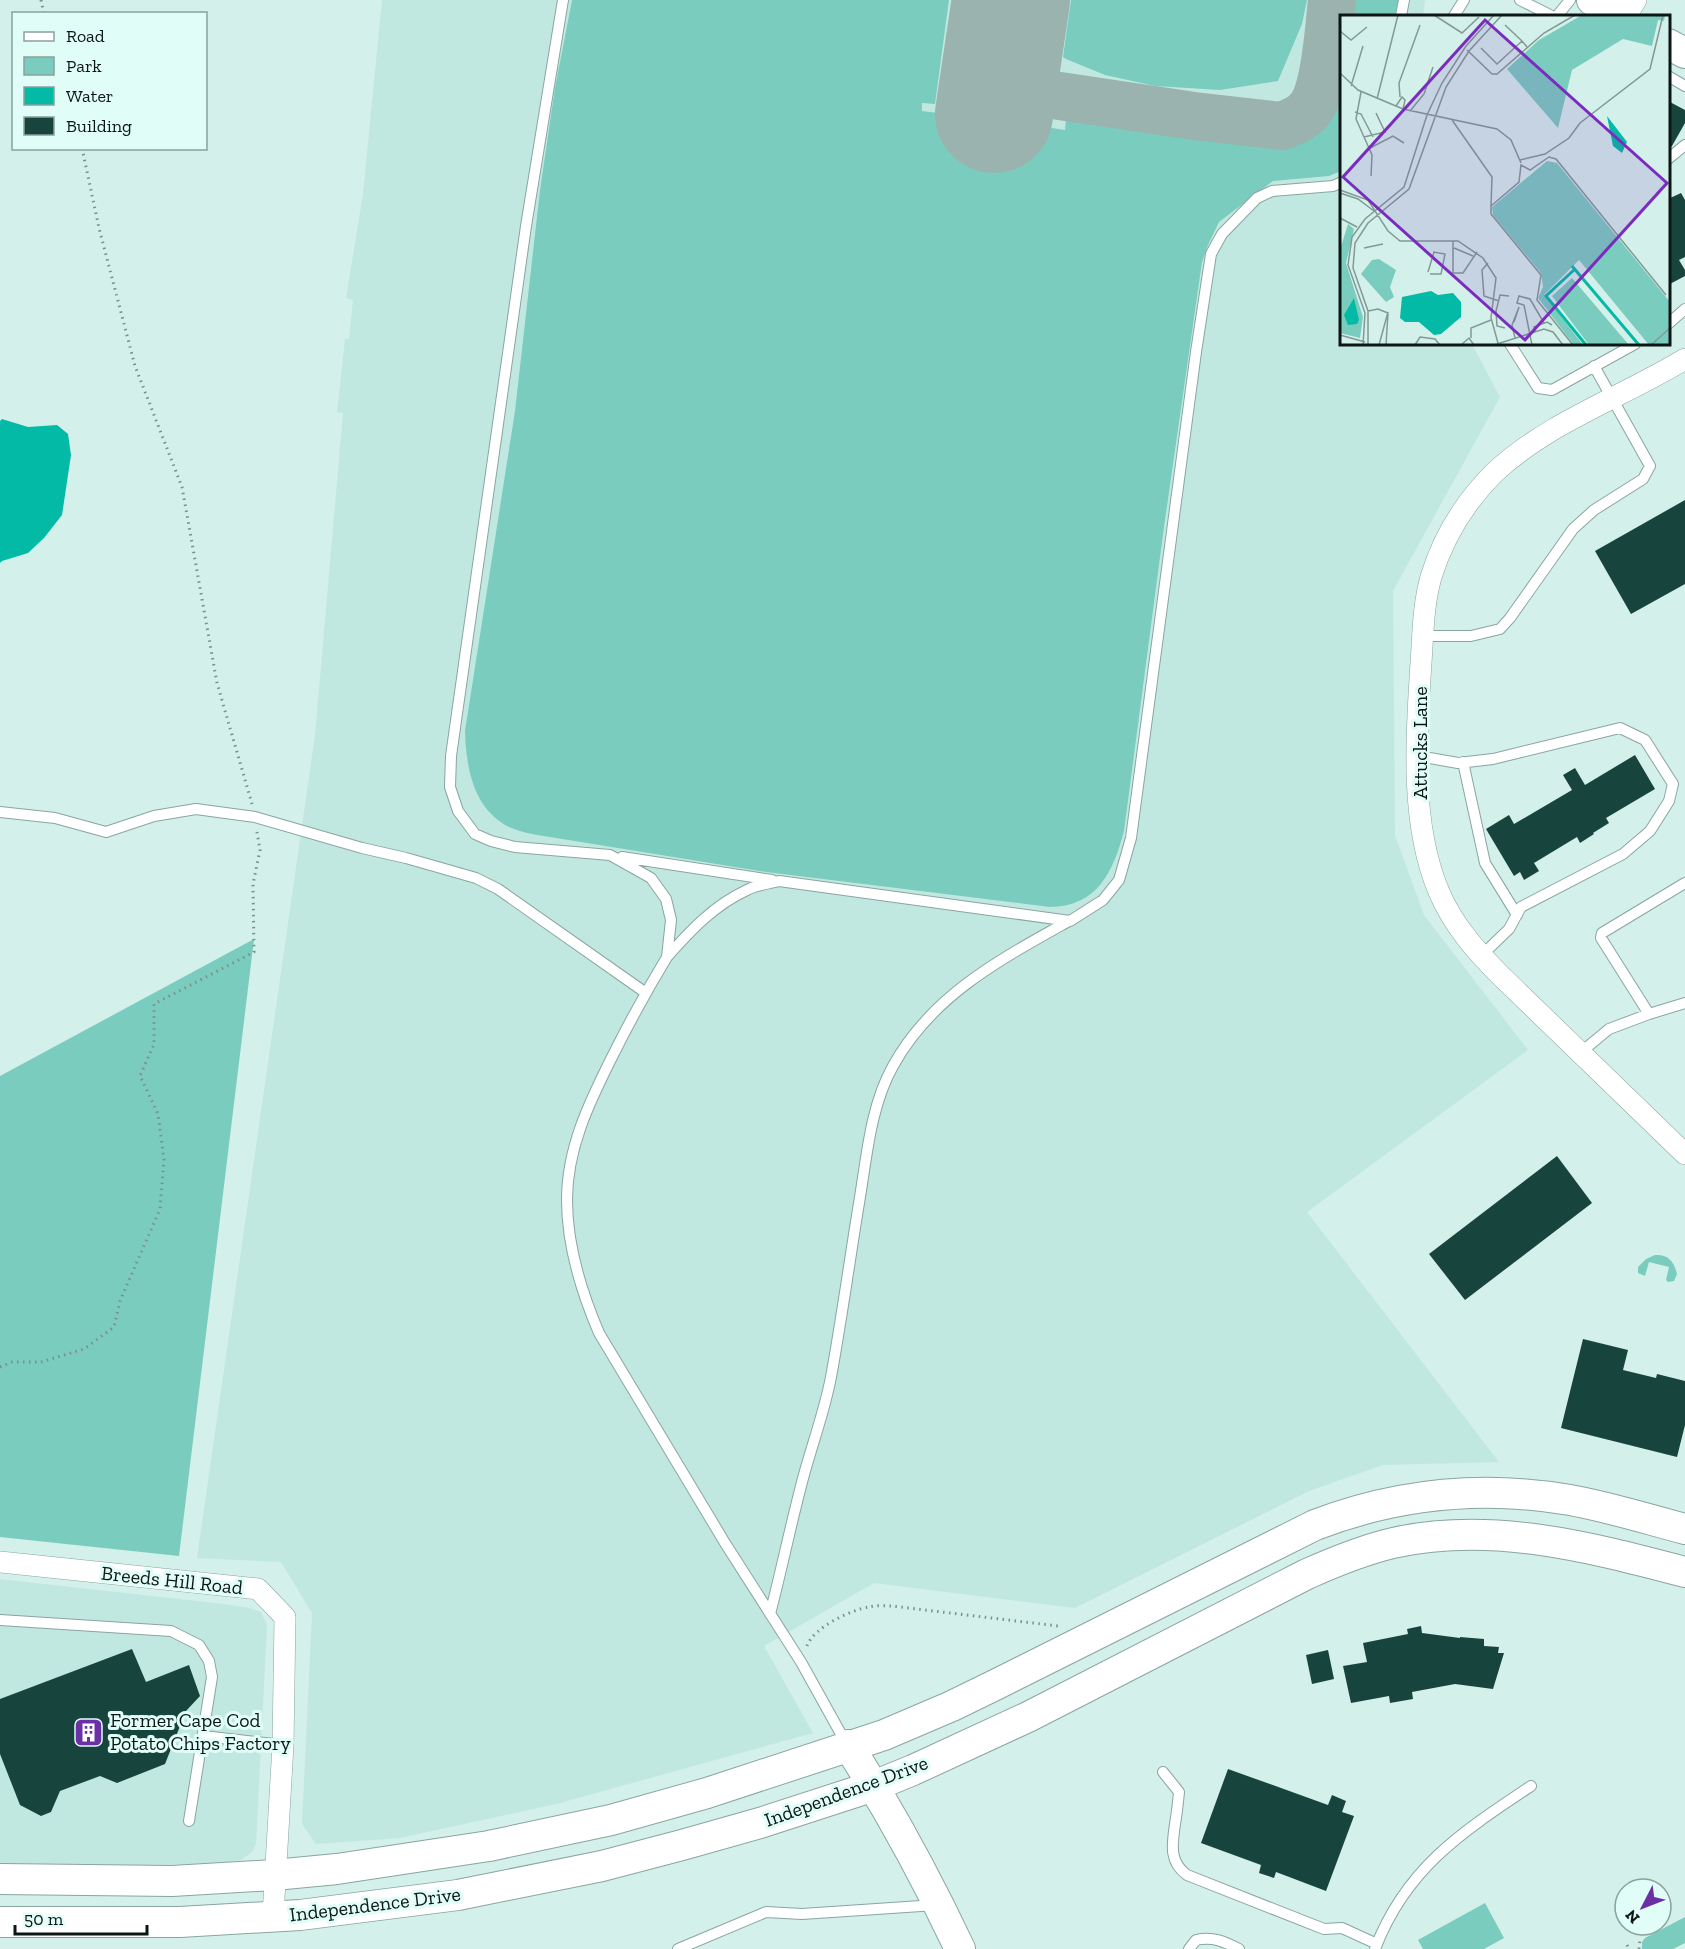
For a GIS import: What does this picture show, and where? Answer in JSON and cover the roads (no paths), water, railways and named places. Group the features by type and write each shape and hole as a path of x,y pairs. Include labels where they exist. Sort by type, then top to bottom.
{"street":[{"path":"1592,0 1619,15"},
{"path":"1627,15 1636,0"},
{"path":"1670,45 1685,53"},
{"name":"Attucks Lane","path":"1685,359 1544,436 1494,473 1467,505 1446,538 1431,579 1426,603 1419,689 1418,756 1422,830 1439,892 1457,926 1481,956 1685,1154"},
{"name":"Independence Drive","path":"0,1879 172,1881 337,1869 446,1854 611,1820 718,1790 848,1745 884,1735 952,1706 1315,1524 1377,1504 1436,1494 1466,1492 1521,1495 1569,1500 1685,1529"},
{"name":"Independence Drive","path":"0,1922 180,1922 273,1917 458,1895 602,1866 760,1823 874,1786 1028,1717 1306,1574 1392,1544 1421,1538 1456,1536 1525,1537 1621,1554 1685,1572"},
{"name":"Breeds Hill Road","path":"0,1562 258,1589 285,1617 283,1744 273,1917"},
{"path":"848,1745 874,1786 939,1905 960,1949"}],"lane":[{"path":"563,0 526,226 453,745 450,787 458,811 475,834 515,847 610,855 1070,921"},
{"path":"1401,15 1404,0"},
{"path":"1455,15 1464,0"},
{"path":"1520,0 1550,15"},
{"path":"1558,15 1570,0"},
{"path":"1670,77 1685,86"},
{"path":"1670,157 1685,145"},
{"path":"770,1614 800,1488 831,1379 868,1148 878,1103 892,1066 946,999 999,961 1103,900 1119,880 1131,838 1211,254 1222,234 1257,198 1272,191 1333,186 1340,182"},
{"path":"1670,322 1685,309"},
{"path":"1511,345 1538,388 1552,390 1633,345"},
{"path":"1422,636 1471,636 1500,629 1573,529 1594,510 1643,479 1650,466 1594,366"},
{"path":"1418,756 1463,762 1492,759 1620,728 1645,740 1673,784 1669,801 1650,831 1623,854 1521,907 1509,929 1481,956"},
{"path":"1463,762 1485,862 1517,915"},
{"path":"0,812 56,818 106,832 154,816 196,808 255,817 362,848 406,858 476,878 498,889 646,993"},
{"path":"610,855 651,878 666,899 671,920 667,957"},
{"path":"779,881 749,889 727,900 689,933 667,957 586,1108 573,1152 567,1200 571,1244 584,1296 599,1333 725,1543 801,1662 848,1745"},
{"path":"1649,1014 1601,940 1601,935 1685,883"},
{"path":"1580,1053 1610,1029 1685,1003"},
{"path":"0,1620 171,1631 199,1645 205,1652 212,1677 189,1821"},
{"path":"203,1736 283,1744"},
{"path":"1163,1772 1179,1791 1171,1849 1176,1864 1181,1870 1188,1875 1324,1929 1342,1928 1376,1946 1404,1892 1433,1859 1475,1824 1531,1786"},
{"path":"678,1949 766,1912 801,1914 939,1905"},
{"path":"1189,1949 1196,1940 1215,1938 1239,1949"}],"water":[{"path":"2,419 28,427 57,425 68,434 71,455 62,515 44,538 28,553 0,563 0,421"}],"place":[{"name":"Former Cape Cod Potato Chips Factory","path":"89,1732"}]}
